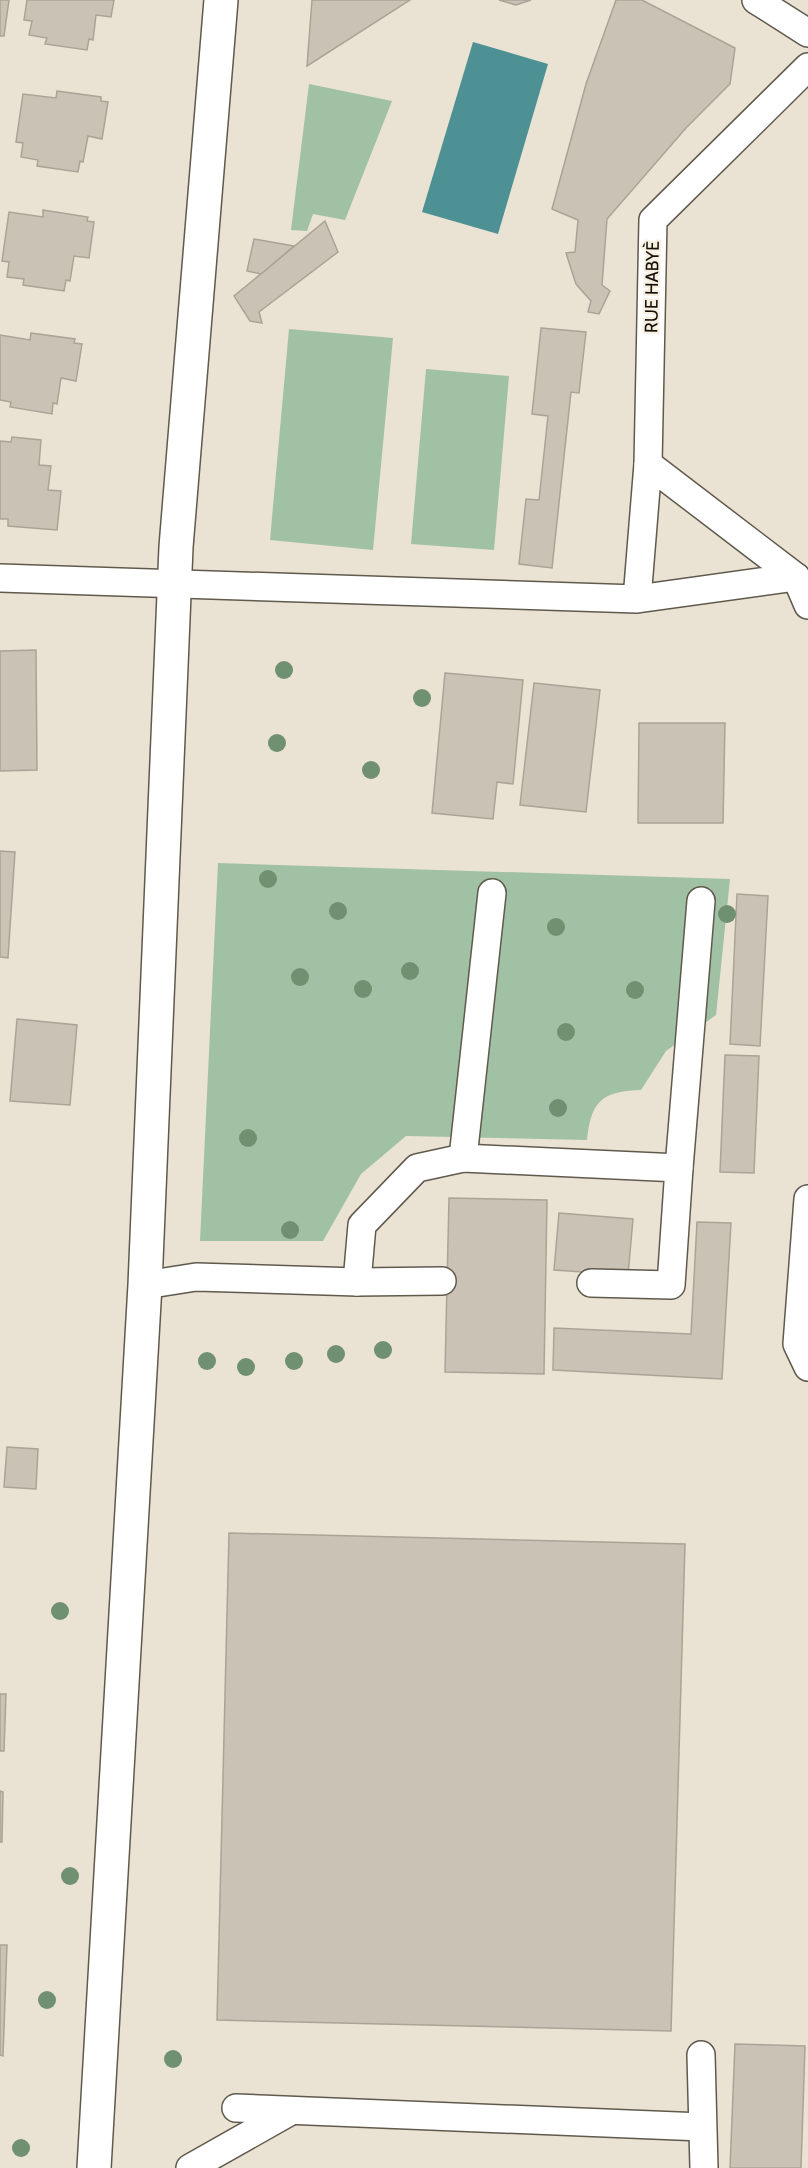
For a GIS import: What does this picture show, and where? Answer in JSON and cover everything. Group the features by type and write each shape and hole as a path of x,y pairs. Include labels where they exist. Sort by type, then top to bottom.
{"street":[{"path":"94,2168 145,1285 174,582 221,0"}],"lane":[{"path":"756,0 808,33"},
{"name":"RUE HABYÈ","path":"637,599 648,464 653,220 808,67"},
{"path":"648,464 796,578 808,605"},
{"path":"0,578 637,599 796,578"},
{"path":"463,1158 492,894"},
{"path":"591,1283 671,1285 701,901"},
{"path":"357,1282 362,1225 417,1168 463,1158 680,1168"},
{"path":"808,1199 797,1344 808,1367"},
{"path":"145,1285 196,1277 357,1282 442,1281"},
{"path":"701,2055 704,2168"},
{"path":"236,2108 702,2127"},
{"path":"190,2168 291,2111"}],"green space":[{"path":"309,84 392,101 345,220 313,214 307,231 291,230"},
{"path":"289,329 393,338 373,550 270,540"},
{"path":"426,369 509,376 494,550 411,544"},
{"path":"218,863 730,879 716,1015 666,1051 641,1090 616,1093 600,1101 592,1116 587,1140 406,1136 361,1174 323,1241 200,1241"}],"water":[{"path":"473,42 548,64 498,234 422,212"}],"building":[{"path":"0,0 9,0 4,36 0,36"},
{"path":"27,0 114,0 111,17 96,15 93,40 89,39 87,50 45,44 47,38 29,35 32,21 24,20"},
{"path":"312,0 410,0 307,66"},
{"path":"499,0 531,0 516,5"},
{"path":"616,0 642,0 735,48 730,84 686,128 607,219 602,285 610,291 599,314 588,312 591,301 576,284 566,253 575,252 578,220 552,209 586,84"},
{"path":"57,91 101,97 101,101 108,102 102,139 88,136 83,162 80,161 78,172 37,166 38,160 21,157 23,143 16,142 23,94 56,98"},
{"path":"43,210 88,217 87,221 94,222 89,258 74,256 70,281 66,280 64,291 23,285 24,279 7,277 9,262 2,261 9,212 43,217"},
{"path":"325,221 338,252 259,312 262,323 250,321 234,296"},
{"path":"254,239 294,246 261,274 247,271"},
{"path":"541,328 586,332 579,393 571,392 552,568 519,564 526,499 539,500 548,416 532,414"},
{"path":"31,333 75,339 74,343 82,344 76,381 61,378 57,404 53,403 52,414 10,407 11,402 0,400 0,335 30,340"},
{"path":"12,437 41,440 39,465 51,466 48,490 61,491 57,530 8,526 8,519 0,519 0,441 11,442"},
{"path":"36,650 37,770 0,771 0,651"},
{"path":"445,673 523,680 513,784 497,782 493,819 432,813"},
{"path":"534,683 600,690 586,812 520,805"},
{"path":"639,723 725,723 723,823 638,823"},
{"path":"0,851 15,852 8,958 0,957"},
{"path":"737,894 768,896 760,1046 730,1044"},
{"path":"17,1019 77,1025 70,1105 10,1101"},
{"path":"725,1055 759,1056 754,1173 720,1172"},
{"path":"449,1198 547,1200 544,1374 445,1372"},
{"path":"559,1213 633,1219 628,1275 554,1270"},
{"path":"697,1222 731,1223 722,1379 553,1370 554,1328 691,1334"},
{"path":"7,1447 38,1449 36,1489 4,1487"},
{"path":"229,1533 685,1544 671,2031 217,2020"},
{"path":"0,1694 6,1694 4,1751 0,1751"},
{"path":"0,1791 3,1792 2,1842 0,1842"},
{"path":"0,1945 7,1945 3,2056 0,2055"},
{"path":"735,2044 805,2046 801,2168 730,2168"}]}
